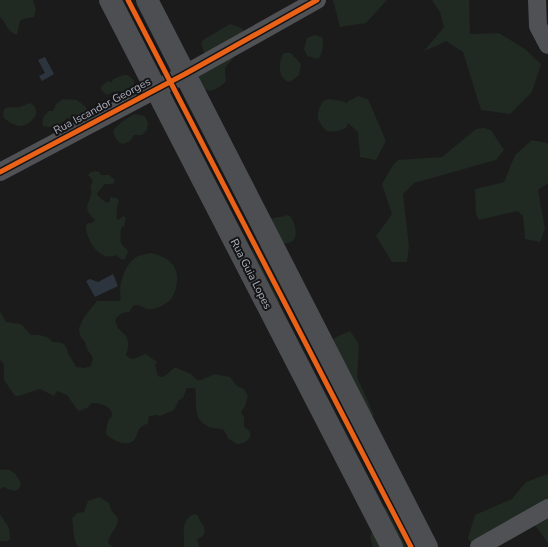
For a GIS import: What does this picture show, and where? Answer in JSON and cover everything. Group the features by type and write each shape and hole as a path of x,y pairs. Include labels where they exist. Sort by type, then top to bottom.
{"main road":[{"name":"Rua Guia Lopes","path":"110,0 392,547"},
{"path":"147,0 427,547"}],"street":[{"name":"Rua Iscandor Georges","path":"0,172 185,74 317,0"},
{"path":"537,0 538,26 548,45"},
{"path":"479,547 548,508"}],"shaded area":[{"path":"0,0 34,0 36,9 34,17 20,21 17,35 9,30 0,17"},
{"path":"333,0 387,0 366,23 340,27"},
{"path":"432,0 469,0 470,34 499,33 525,49 541,64 532,92 510,114 481,110 463,52 446,41 424,51 444,27 440,12"},
{"path":"230,24 241,28 244,31 232,60 226,66 226,81 218,88 209,91 206,90 201,84 198,76 199,66 205,57 201,43 203,40"},
{"path":"315,35 322,37 323,39 322,51 318,59 307,56 304,49 307,38"},
{"path":"284,53 291,53 301,64 299,75 290,82 281,74 280,65"},
{"path":"45,57 54,74 42,81 39,76 45,73 38,60"},
{"path":"128,75 134,80 134,86 131,91 117,91 107,95 101,90 101,87 107,81 112,82 113,79"},
{"path":"358,96 368,99 386,141 376,160 360,157 358,132 348,123 346,128 329,132 324,129 318,119 319,109 324,101 333,99 347,104 347,102"},
{"path":"63,99 77,100 86,107 86,113 77,119 67,118 56,126 43,126 42,121 44,116 49,111 53,111 56,104"},
{"path":"29,103 36,109 36,115 29,123 22,126 17,126 4,118 3,114 5,109 10,107 20,107"},
{"path":"134,114 145,116 148,123 147,130 142,135 134,135 130,141 123,144 118,142 114,134 114,129"},
{"path":"484,128 491,130 504,150 496,160 414,183 403,194 409,246 407,262 392,262 376,236 392,214 382,184 393,165 398,160 442,157 476,129"},
{"path":"532,140 548,144 548,183 538,190 545,229 540,242 525,239 523,216 517,211 479,220 476,214 475,189 504,182 515,155"},
{"path":"95,171 99,172 101,175 109,175 115,180 113,184 105,184 97,193 98,196 107,203 110,201 110,197 117,198 119,201 117,220 123,216 126,218 124,226 121,228 121,243 128,251 125,259 122,260 116,255 110,257 99,253 91,243 86,231 86,225 95,220 88,212 87,206 91,193 90,187 93,181 88,175"},
{"path":"286,215 290,216 292,219 296,231 296,235 292,241 288,243 281,243 289,300 274,306 251,252 253,248 264,246 268,220"},
{"path":"151,253 166,259 173,265 177,274 175,292 169,301 163,305 149,309 135,305 129,312 122,313 116,318 118,327 126,336 128,341 126,355 133,359 146,354 157,362 155,365 158,376 161,377 165,376 174,368 177,368 191,374 197,380 201,380 215,374 230,377 237,386 244,389 248,396 241,413 244,417 244,426 250,433 250,438 242,443 237,444 229,439 222,429 209,427 200,420 196,410 195,388 187,388 183,398 179,400 174,410 160,416 149,416 148,423 140,428 134,440 124,443 115,441 106,434 108,422 112,416 112,413 108,407 92,403 87,408 79,411 67,395 57,391 54,396 40,389 15,396 4,380 4,364 0,360 0,311 6,322 21,324 31,335 43,336 52,342 64,344 76,367 84,368 91,366 93,358 87,349 85,342 80,336 79,328 84,317 97,301 120,301 120,288 123,275 127,267 136,257"},
{"path":"113,274 118,286 95,297 86,281 90,279 98,282"},
{"path":"350,331 359,344 357,377 374,415 366,423 326,346 336,337"},
{"path":"0,470 14,472 21,484 18,490 16,491 4,487 0,489"},
{"path":"548,474 548,543 529,517 473,547 468,538 475,515 512,499 526,482"},
{"path":"99,497 109,503 111,510 118,518 118,522 108,540 108,543 113,547 78,547 74,536 72,518 77,513 84,512 88,501"},
{"path":"385,507 408,528 414,541 412,547 373,547 370,537 378,512"},
{"path":"0,514 9,528 10,539 7,541 0,541"},
{"path":"195,514 198,516 204,527 205,530 203,536 197,539 199,547 184,547 185,523 190,516"}],"cycle path":[{"path":"128,0 411,547"},
{"path":"0,172 185,74 317,0"}]}
